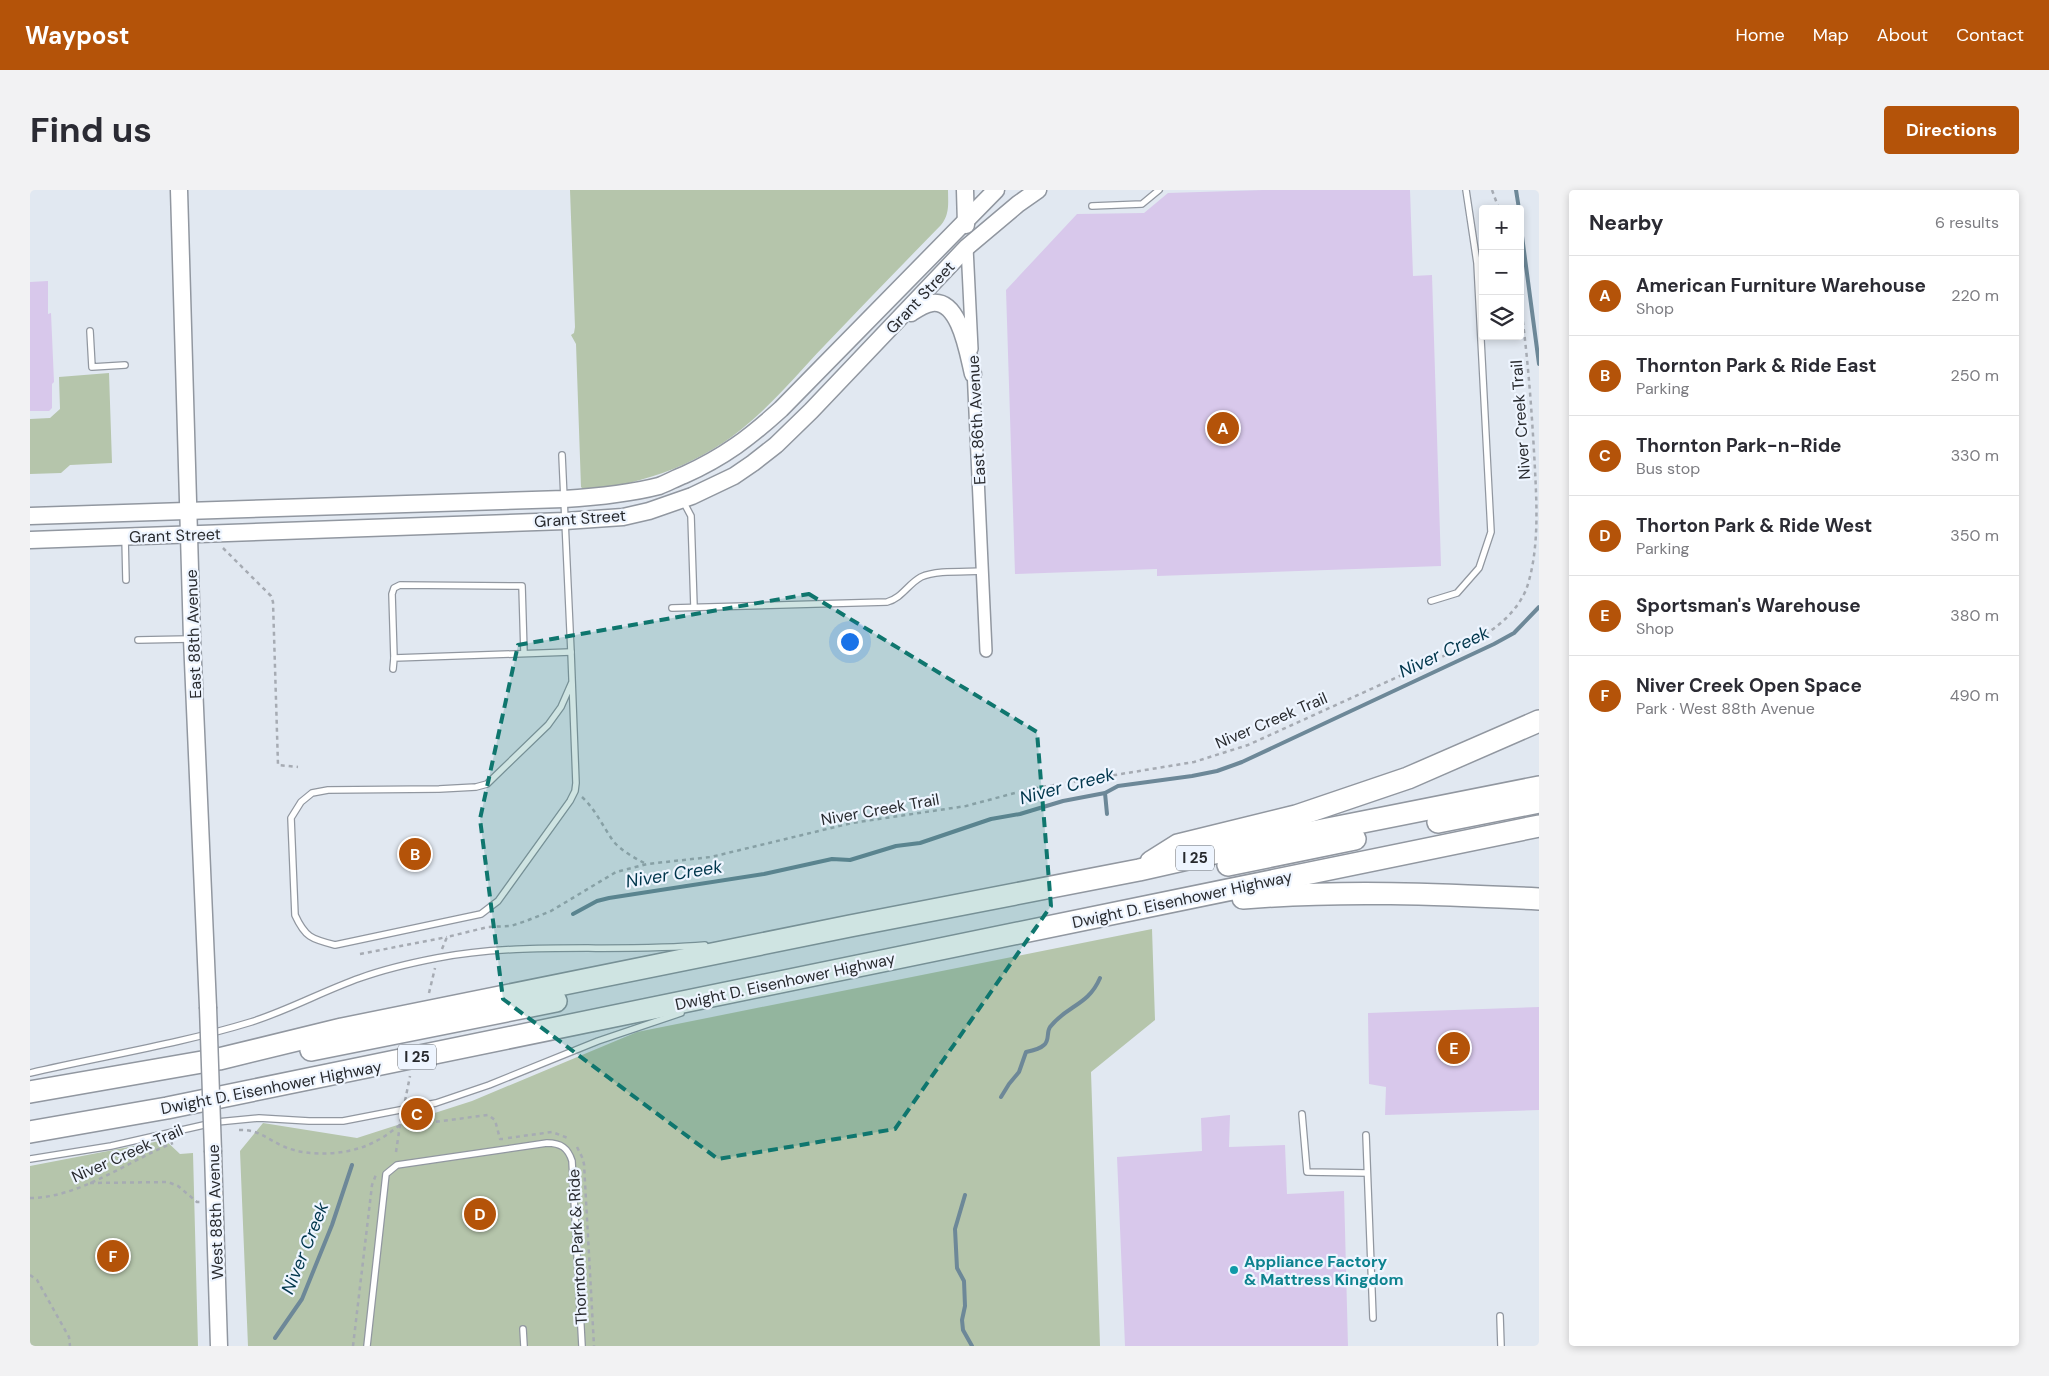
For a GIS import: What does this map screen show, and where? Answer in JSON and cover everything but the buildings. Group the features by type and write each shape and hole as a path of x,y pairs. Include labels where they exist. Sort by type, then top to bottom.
{"highway":[{"path":"1138,870 1178,845 1296,816 1376,790 1430,769 1539,720"},
{"name":"I 25","path":"30,1092 215,1068 352,1027 1138,870 1272,840 1539,787"},
{"path":"215,1068 304,1052 1539,802"},
{"name":"Dwight D. Eisenhower Highway","path":"30,1132 167,1108 1539,826"},
{"path":"1119,913 1228,900 1319,894 1422,893 1539,899"}],"street":[{"name":"East 88th Avenue","path":"179,190 192,639 208,1007 215,1068"},
{"name":"East 86th Avenue","path":"965,190 986,651"},
{"name":"Grant Street","path":"30,516 373,504 564,500 600,496 660,485 709,464 734,448 781,409 996,190"},
{"name":"Grant Street","path":"30,540 565,521 623,517 682,500 734,476 776,445 967,247 1018,204 1038,190"},
{"path":"894,324 924,306 932,303 941,303 956,316 973,374"},
{"name":"West 88th Avenue","path":"215,1068 213,1152 219,1346"}],"lane":[{"path":"1092,206 1142,204 1159,190"},
{"path":"1431,601 1457,593 1480,568 1491,532 1477,263 1466,190"},
{"path":"90,331 92,367 125,366"},
{"path":"562,455 571,652 572,682 575,791 570,801 498,901 481,914 334,945 312,939 301,929 295,915 291,818 301,802 312,793 328,790 439,789 487,784 548,725 561,707 572,682"},
{"path":"682,500 691,516 694,607"},
{"path":"125,537 126,580"},
{"path":"672,608 887,602 901,596 916,580 927,575 983,571"},
{"path":"393,669 392,594 394,588 400,585 522,586 524,653"},
{"path":"138,640 192,639"},
{"path":"394,658 571,652"},
{"path":"727,943 792,938"},
{"path":"30,1073 251,1022 360,978 432,959 509,948 652,948 712,945"},
{"path":"718,1002 803,977"},
{"path":"30,1158 111,1146 217,1122 259,1118 343,1121 436,1103 489,1085 606,1038 690,1010"},
{"path":"1302,1114 1307,1172 1367,1173"},
{"path":"1366,1135 1373,1318"},
{"name":"Thornton Park & Ride","path":"367,1346 386,1174 397,1165 555,1143 567,1149 572,1161 582,1346"},
{"path":"1500,1316 1501,1346"},
{"path":"523,1328 524,1346"}],"path":[{"path":"1492,190 1498,205"},
{"name":"Niver Creek Trail","path":"488,927 511,926 526,921 551,911 616,872 646,864 711,857 852,823 966,806 1030,789 1212,758 1248,745 1460,649 1487,634 1504,621 1526,591 1532,572 1535,552 1537,529 1533,425 1524,331"},
{"path":"223,548 271,596 273,602 278,765 298,767"},
{"path":"575,791 590,806 615,843 633,858 646,864"},
{"path":"360,954 446,937"},
{"path":"396,1152 400,1125 418,1121 426,1123 488,1114 495,1120 500,1139 552,1132 566,1136 572,1141"},
{"path":"237,1131 254,1131 290,1149 315,1154 342,1151 377,1141"},
{"name":"Niver Creek Trail","path":"30,1198 59,1194 88,1183 178,1140"},
{"path":"576,1145 584,1164 594,1346"},
{"path":"353,1346 372,1186 378,1168"},
{"path":"88,1183 168,1182 178,1186 196,1202 214,1202"},
{"path":"30,1275 37,1280 69,1337 70,1346"}],"highlighted area":[{"path":"809,594 1037,732 1051,906 895,1129 718,1159 503,999 480,819 518,645"}],"green space":[{"path":"570,190 948,190 948,204 946,217 941,225 770,404 750,422 714,449 673,469 629,483 584,490 581,487 576,344 571,335 574,333 575,327"},
{"path":"109,373 112,463 70,465 61,473 30,474 30,419 50,418 60,409 59,377"},
{"path":"1152,929 1155,1020 1091,1072 1100,1346 248,1346 240,1151 263,1123 357,1138 472,1101 637,1032"},
{"path":"165,1140 180,1154 193,1153 198,1346 30,1346 30,1166"}],"waterway":[{"name":"Niver Creek","path":"1516,190 1518,205"},
{"name":"Niver Creek","path":"1524,250 1539,364"},
{"name":"Niver Creek","path":"573,914 597,901 609,898 764,874 832,859 850,860 896,846 920,843 991,819 1020,814 1063,801 1105,793 1118,786 1217,771 1242,762 1494,644 1514,633 1539,607"},
{"path":"1105,793 1107,814"},
{"path":"1001,1097 1019,1072 1026,1052 1038,1049 1044,1045 1047,1041 1050,1027 1063,1014 1090,994 1100,978"},
{"name":"Niver Creek","path":"275,1338 302,1299 332,1225 352,1165"},
{"path":"965,1195 955,1229 957,1268 964,1281 965,1306 962,1320 963,1330 972,1346"}],"place":[{"name":"American Furniture Warehouse","path":"1223,428"},
{"name":"Thornton Park & Ride East","path":"415,854"},
{"name":"Sportsman's Warehouse","path":"1454,1048"},
{"name":"Thornton Park-n-Ride","path":"417,1114"},
{"name":"Thorton Park & Ride West","path":"480,1214"},
{"name":"Niver Creek Open Space","path":"113,1256"},
{"name":"Appliance Factory & Mattress Kingdom","path":"1234,1270"}]}
